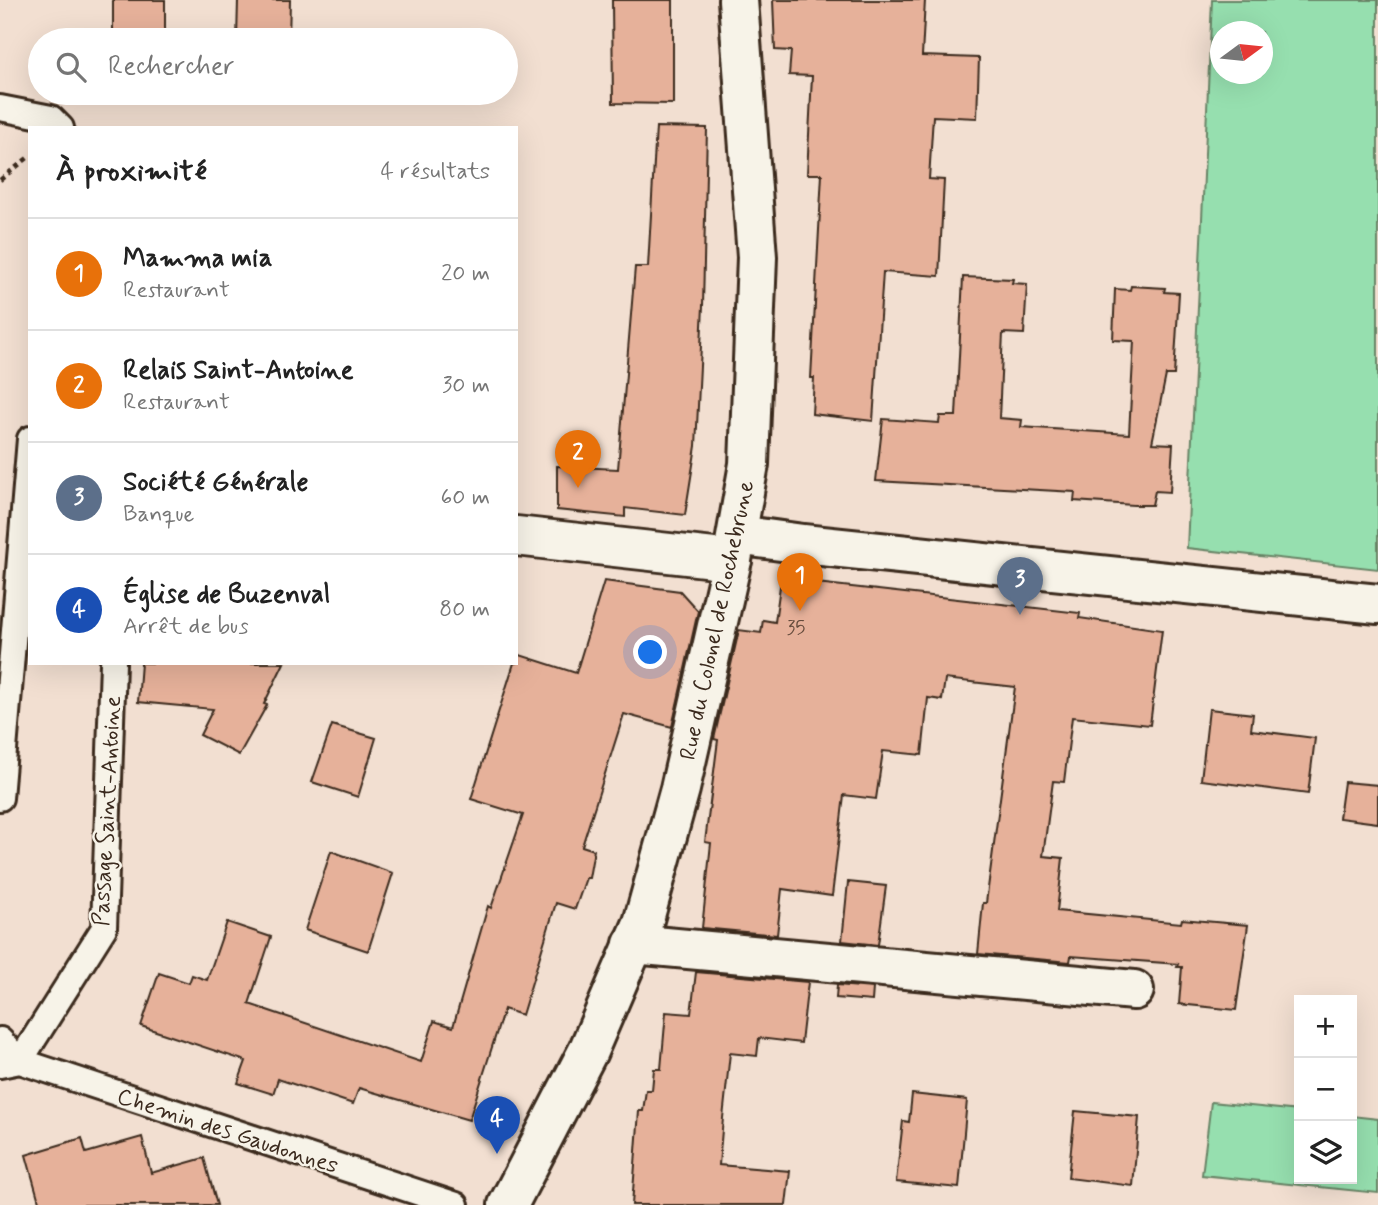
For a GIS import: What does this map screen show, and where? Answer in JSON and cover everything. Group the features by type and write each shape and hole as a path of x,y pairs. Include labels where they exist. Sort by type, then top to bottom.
{"street":[{"name":"Rue du Colonel de Rochebrune","path":"508,1205 588,1051 643,923 680,789 734,547 749,464 757,257 738,0"},
{"path":"518,536 1022,566 1378,604"},
{"path":"633,944 1134,990"}],"lane":[{"path":"0,108 51,118 59,126"},
{"path":"0,798 28,463"},
{"name":"Passage Saint-Antoine","path":"10,1063 104,928 113,665"},
{"path":"0,1040 10,1063"},
{"name":"Chemin des Gaudonnes","path":"10,1063 456,1205"}],"path":[{"path":"0,180 28,158"}],"green space":[{"path":"1212,0 1378,0 1378,569 1187,548 1210,44 1210,84 1273,84 1273,21 1211,21"},
{"path":"1211,1102 1294,1110 1294,1184 1357,1184 1357,1117 1378,1119 1378,1193 1202,1175"}],"building":[{"path":"113,0 165,0 165,28 113,28"},
{"path":"238,0 290,0 289,28 237,28"},
{"path":"612,0 673,0 673,104 613,103"},
{"path":"773,0 925,0 922,56 979,58 977,118 933,116 929,179 944,180 939,276 883,272 873,421 812,414 814,378 811,378 822,174 807,174 812,76 789,75 791,51 775,50"},
{"path":"656,127 707,128 703,306 696,446 685,515 625,508 625,517 557,510 557,466 618,469 635,267 648,267"},
{"path":"963,277 1013,279 1012,283 1027,284 1024,334 1003,333 999,418 1022,420 1021,427 1129,434 1134,341 1113,340 1115,289 1130,290 1131,286 1165,288 1164,292 1179,293 1174,375 1166,375 1152,443 1173,444 1170,492 1155,491 1152,505 1134,505 1074,501 1075,492 876,481 883,419 939,423 940,416 956,416"},
{"path":"781,579 1080,613 1079,618 1162,630 1150,725 1072,717 1064,782 1053,781 1043,856 1063,858 1057,911 1181,923 1182,919 1248,925 1236,1010 1179,1004 1182,967 1177,967 1178,964 1071,956 1070,962 978,954 1015,687 945,679 942,700 928,698 922,755 883,751 876,799 844,795 832,896 782,889 777,935 702,928 711,843 705,842 718,740 714,739 739,630 761,633 763,620 775,622"},
{"path":"604,581 680,591 698,611 672,727 624,714 582,846 594,850 589,878 586,878 575,909 556,903 522,1015 504,1009 469,1120 359,1088 353,1104 278,1079 273,1094 238,1083 246,1061 141,1026 159,973 189,983 192,975 207,980 227,922 271,937 249,1004 421,1062 434,1021 453,1027 488,906 491,908 523,815 471,799 513,665 518,665 518,654 576,673"},
{"path":"141,665 283,665 264,704 267,705 239,755 200,735 213,709 138,702"},
{"path":"1209,709 1253,714 1251,730 1315,738 1308,794 1201,780"},
{"path":"332,725 376,738 358,797 312,782"},
{"path":"1344,782 1378,785 1378,823 1339,818"},
{"path":"331,851 393,873 368,951 305,930"},
{"path":"848,882 886,886 878,945 842,941"},
{"path":"696,972 808,982 801,1043 759,1038 757,1056 730,1053 723,1118 719,1165 790,1171 786,1205 632,1205 639,1111 643,1111 646,1090 652,1090 654,1069 661,1069 666,1012 691,1014"},
{"path":"837,985 873,988 872,1001 836,998"},
{"path":"912,1094 967,1100 959,1188 896,1182 903,1121 909,1122"},
{"path":"1075,1111 1139,1117 1133,1186 1068,1178"},
{"path":"142,1137 151,1173 204,1158 217,1205 40,1205 26,1155 82,1138 86,1153"}],"place":[{"name":"Relais Saint-Antoine","path":"578,488"},
{"name":"Mamma mia","path":"800,611"},
{"name":"Société Générale","path":"1020,615"},
{"name":"Église de Buzenval","path":"497,1154"}]}
